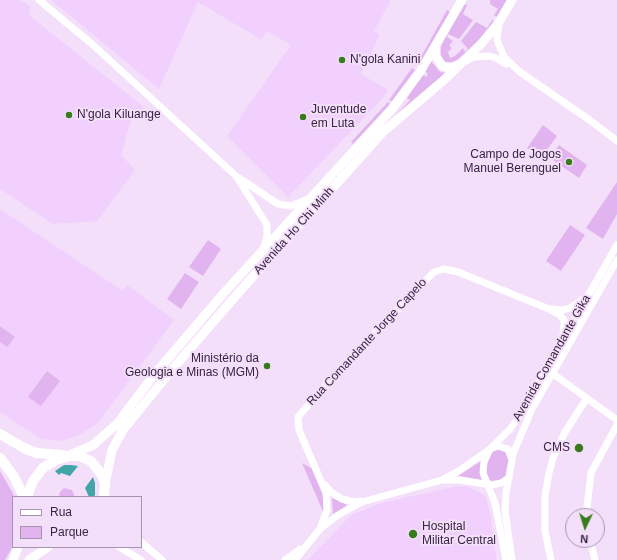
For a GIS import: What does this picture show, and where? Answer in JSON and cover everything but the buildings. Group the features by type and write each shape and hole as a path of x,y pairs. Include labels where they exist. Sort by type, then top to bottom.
{"highway":[{"path":"0,434 25,449 37,453 79,456 91,461 97,466 106,484 104,496"},
{"path":"27,496 33,481 43,468 56,460 69,456"},
{"path":"0,458 10,470 23,496"}],"main road":[{"name":"Avenida Ho Chi Minh","path":"69,456 93,445 116,424 175,350 392,108 420,72 462,0"},
{"name":"Avenida Ho Chi Minh","path":"106,484 112,450 123,430 184,355 384,132 464,62 482,43 499,22 512,0"},
{"path":"436,44 436,56 442,66 450,68 464,62"},
{"path":"13,560 18,548"},
{"path":"29,560 47,548"}],"street":[{"path":"39,0 92,44 236,176 278,204 291,206 312,197"},
{"path":"499,22 497,40 500,49 504,57 520,72"},
{"path":"464,62 474,58 489,56 496,58 520,72 617,140"},
{"path":"236,176 267,225 267,236 263,251"},
{"name":"Avenida Comandante Gika","path":"506,560 498,512 482,467 490,449 510,429 518,418 617,245"},
{"name":"Avenida Comandante Gika","path":"512,560 505,511 512,460 526,423 552,373 617,260"},
{"name":"Rua Comandante Jorge Capelo","path":"368,499 355,502 342,499 331,492 323,482 299,430 298,417 331,379 434,272 444,269 458,272 549,309 560,315 564,320 564,331 561,342"},
{"name":"Rua Comandante Jorge Capelo","path":"549,309 563,310 570,308 577,305 591,292"},
{"path":"552,373 617,420"},
{"path":"550,560 545,531 546,496 549,473 553,458 565,432 587,398"},
{"path":"587,508 591,473 617,425"},
{"path":"442,480 470,464 490,449 498,446 503,446 511,454 512,460"},
{"path":"295,560 320,529 338,515 368,499 442,480 460,480 488,485 501,483 509,478"},
{"name":"Rua Comandante Jorge Capelo","path":"320,529 326,515 327,504 323,482"},
{"path":"106,484 108,496"},
{"path":"142,543 162,560"},
{"path":"285,560 309,543"},
{"path":"121,548 141,560"},
{"path":"592,548 595,560"}],"shaded area":[{"name":"N'gola Kiluange","path":"0,0 20,0 31,7 29,15 144,107 130,123 121,155 135,170 97,221 53,224 0,189"},
{"path":"51,0 391,0 374,31 380,34 361,74 388,90 383,98 288,197 227,136 291,45 266,31 262,40 198,2 159,89"},
{"path":"0,209 123,291 127,285 174,320 98,423 81,434 62,441 41,439 0,412"},
{"path":"64,465 78,466 70,476 61,473 59,475 55,471"},
{"path":"93,477 95,483 94,496 89,496 85,488"},
{"name":"Hospital Militar Central","path":"458,486 469,487 486,496 491,517 497,560 308,560 351,515 381,503"}],"green space":[{"path":"466,0 465,4 467,5 463,14 473,20 459,39 448,34 447,37 453,41 449,46 452,48 448,52 450,58 455,56 463,48 465,52 468,49 461,41 476,22 487,28 492,20 494,21 497,17 494,15 498,9 490,4 490,0 507,0 492,26 480,41 455,62 446,62 440,59 438,51"},
{"path":"447,10 450,12 420,65 417,64"},
{"path":"431,61 440,72 447,73 386,126 410,100 407,98 423,74 426,77 428,74 425,71"},
{"path":"412,68 415,70 392,101 389,100"},
{"path":"388,102 390,104 353,144 351,142"},
{"path":"543,125 557,136 541,158 527,148"},
{"name":"Campo de Jogos Manuel Berenguel","path":"559,145 587,165 579,178 550,158"},
{"path":"617,182 617,214 603,239 586,228"},
{"path":"570,225 585,235 561,271 546,261"},
{"path":"208,240 221,249 203,276 189,267"},
{"path":"185,273 199,282 181,309 167,299"},
{"path":"0,326 15,337 7,347 0,342"},
{"path":"47,371 60,381 41,406 28,397"},
{"path":"497,449 507,453 511,458 506,480 493,482 487,478 485,457"},
{"path":"483,460 485,481 458,476"},
{"path":"302,463 313,469 323,490 324,514"},
{"path":"0,471 14,496 12,496 12,548 5,560 0,560"},
{"path":"64,488 72,490 75,496 59,496 60,492"},
{"path":"332,498 347,505 333,515"}],"place":[{"name":"N'gola Kanini","path":"342,60"},
{"name":"N'gola Kiluange","path":"69,115"},
{"name":"Juventude em Luta","path":"303,117"},
{"name":"Campo de Jogos Manuel Berenguel","path":"569,162"},
{"name":"Ministério da Geologia e Minas (MGM)","path":"267,366"},
{"name":"CMS","path":"579,448"},
{"name":"Hospital Militar Central","path":"413,534"}]}
